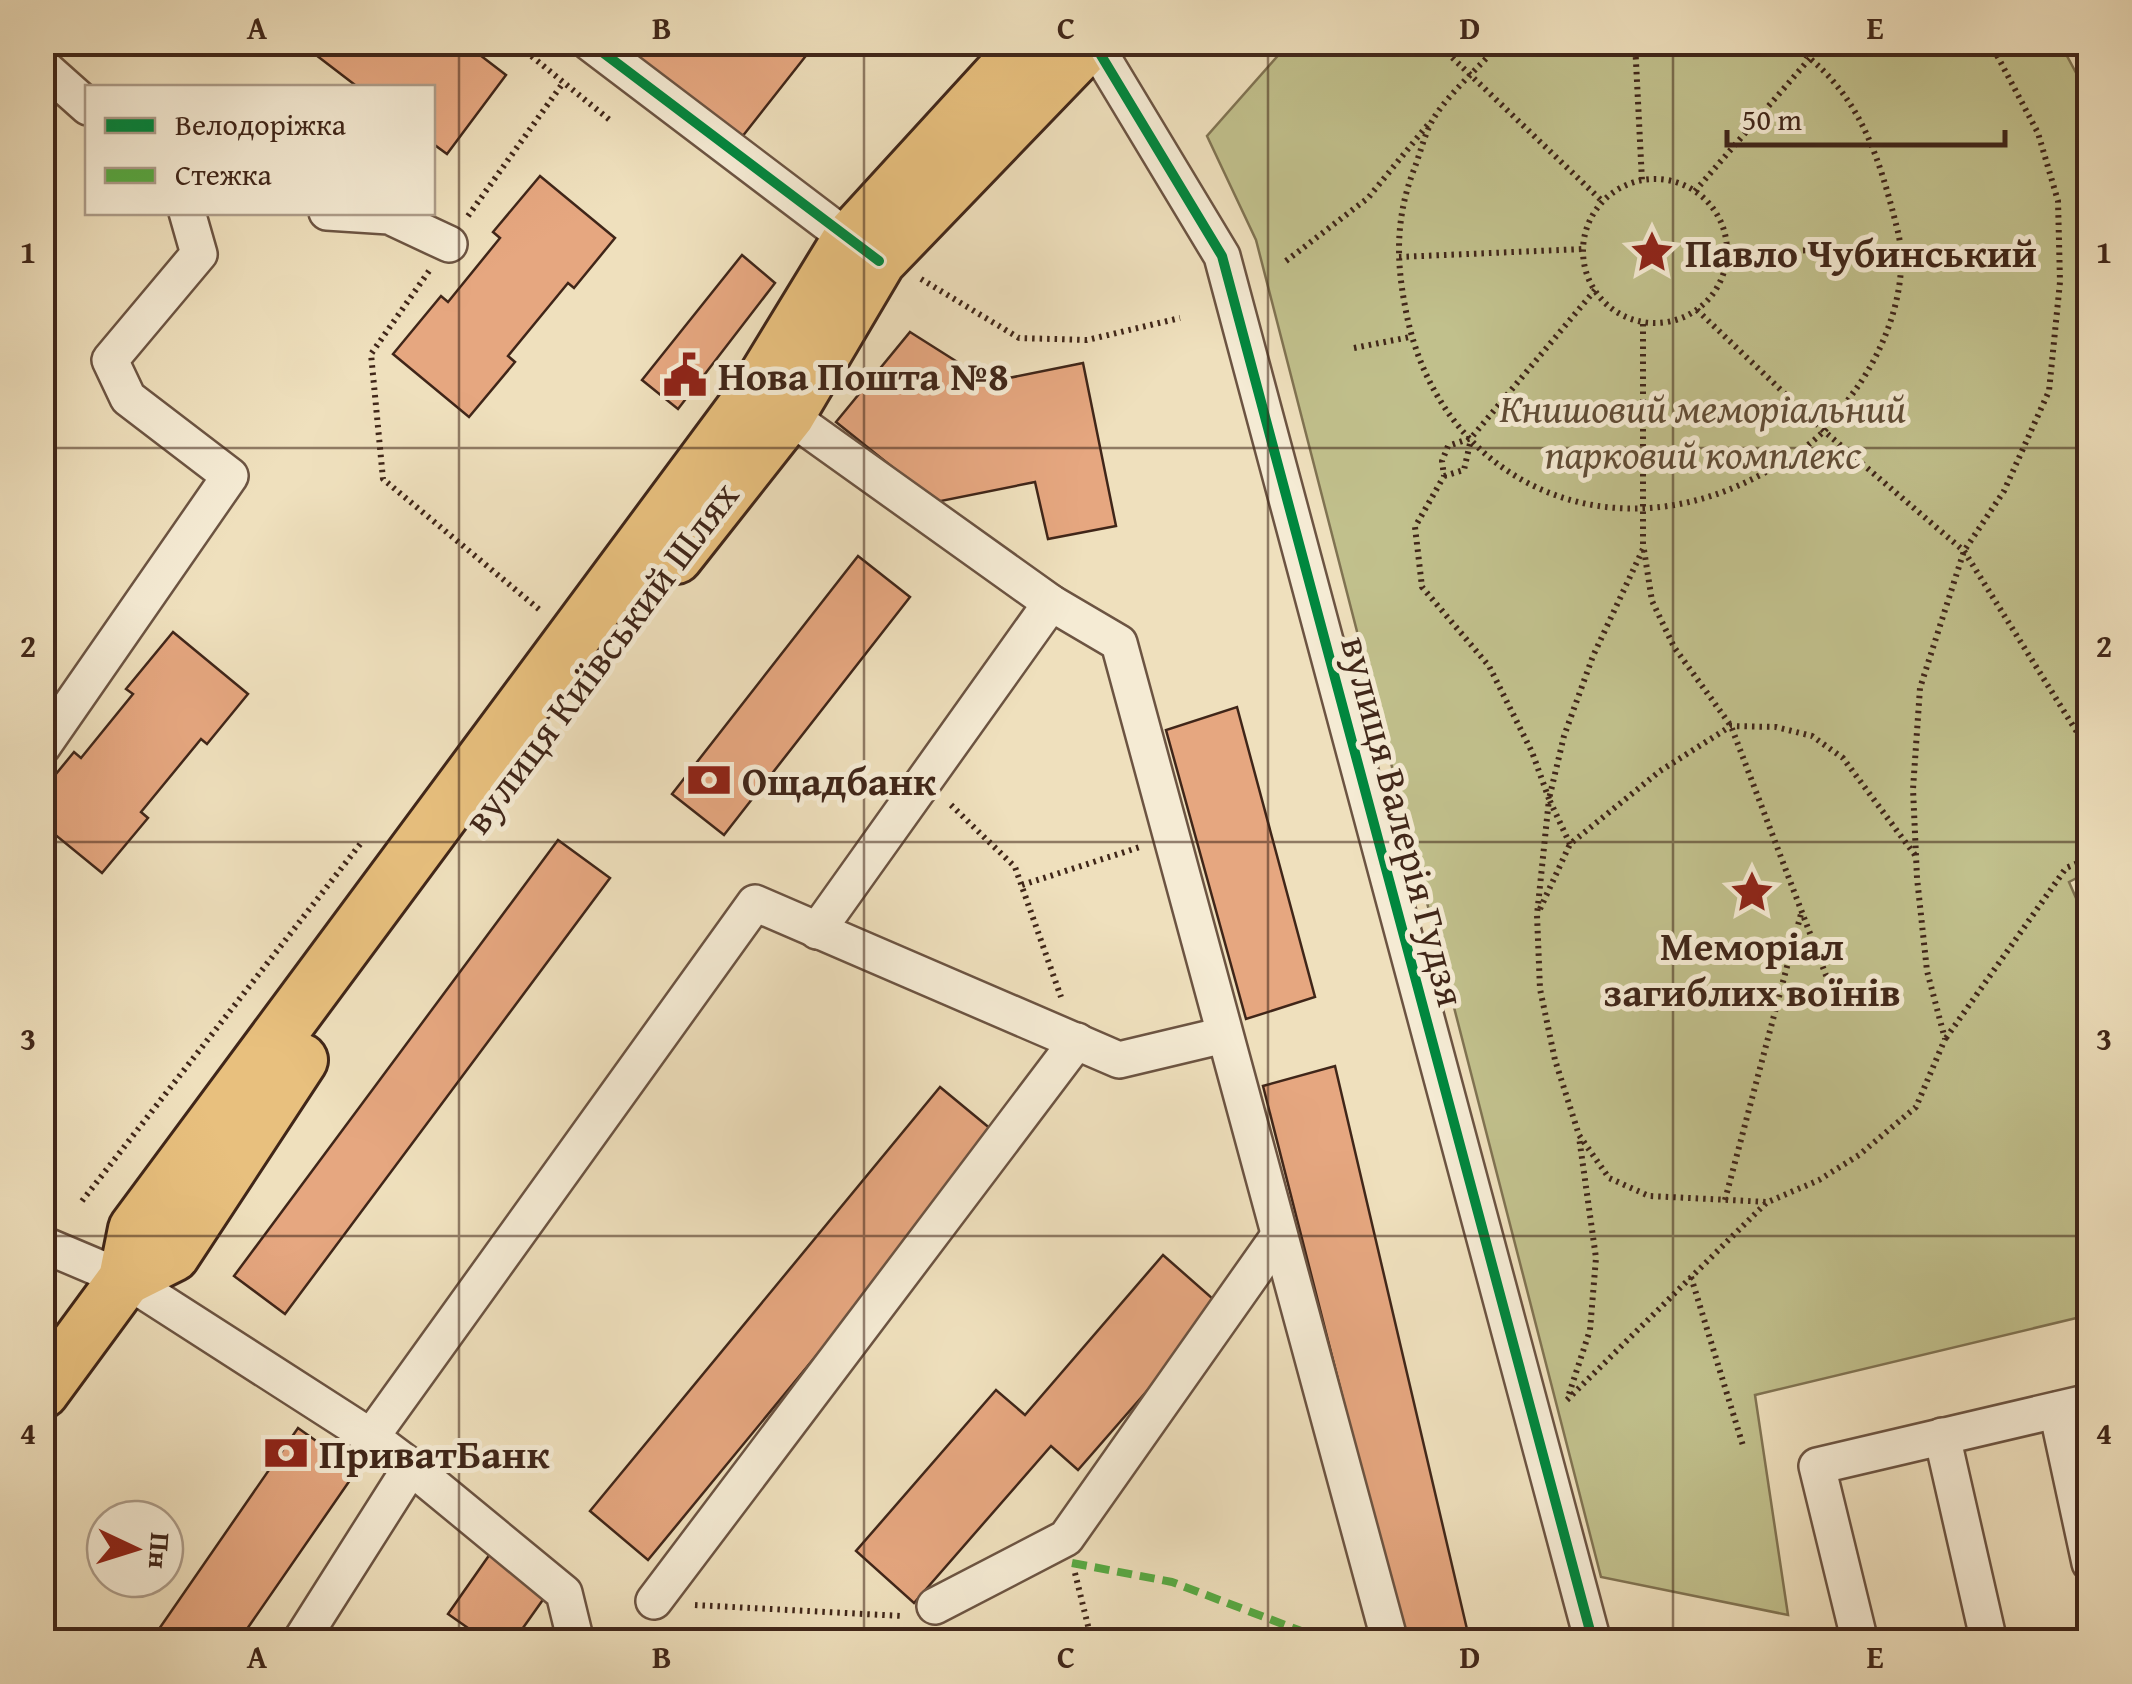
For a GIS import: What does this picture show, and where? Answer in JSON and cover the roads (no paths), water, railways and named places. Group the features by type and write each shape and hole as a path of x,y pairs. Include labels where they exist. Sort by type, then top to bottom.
{"highway":[{"name":"вулиця Київський Шлях","path":"124,1279 173,1255 296,1067 469,827 788,415 879,258 1030,42"},
{"name":"вулиця Київський Шлях","path":"42,1392 124,1279 135,1229 757,390 879,258 1091,42"}],"street":[{"path":"589,42 879,258"},
{"name":"вулиця Валерія Гудзя","path":"1091,42 1222,256 1581,1639"},
{"path":"42,66 85,104"},
{"path":"42,747 230,476 128,398 110,360 199,254 188,215"},
{"path":"374,215 389,216 448,244"},
{"path":"788,415 1051,603 1119,643 1390,1642"},
{"path":"817,930 1051,603"},
{"path":"371,1437 755,902 1119,1060 1224,1036"},
{"path":"654,1601 1077,1041"},
{"path":"935,1606 1066,1538 1278,1237"},
{"path":"42,1244 124,1279 371,1437 564,1593 576,1642"},
{"path":"1860,1642 1817,1466 2073,1406 2090,1564"},
{"path":"1942,1436 1989,1642"},
{"path":"300,1642 411,1467"}],"place":[{"name":"Павло Чубинський","path":"1652,252"},
{"name":"Нова Пошта №8","path":"685,375"},
{"name":"Ощадбанк","path":"709,780"},
{"name":"Меморіал загиблих воїнів","path":"1752,892"},
{"name":"ПриватБанк","path":"286,1453"}],"park label":[{"name":"Книшовий меморіальний парковий комплекс","path":"1703,430"}]}
